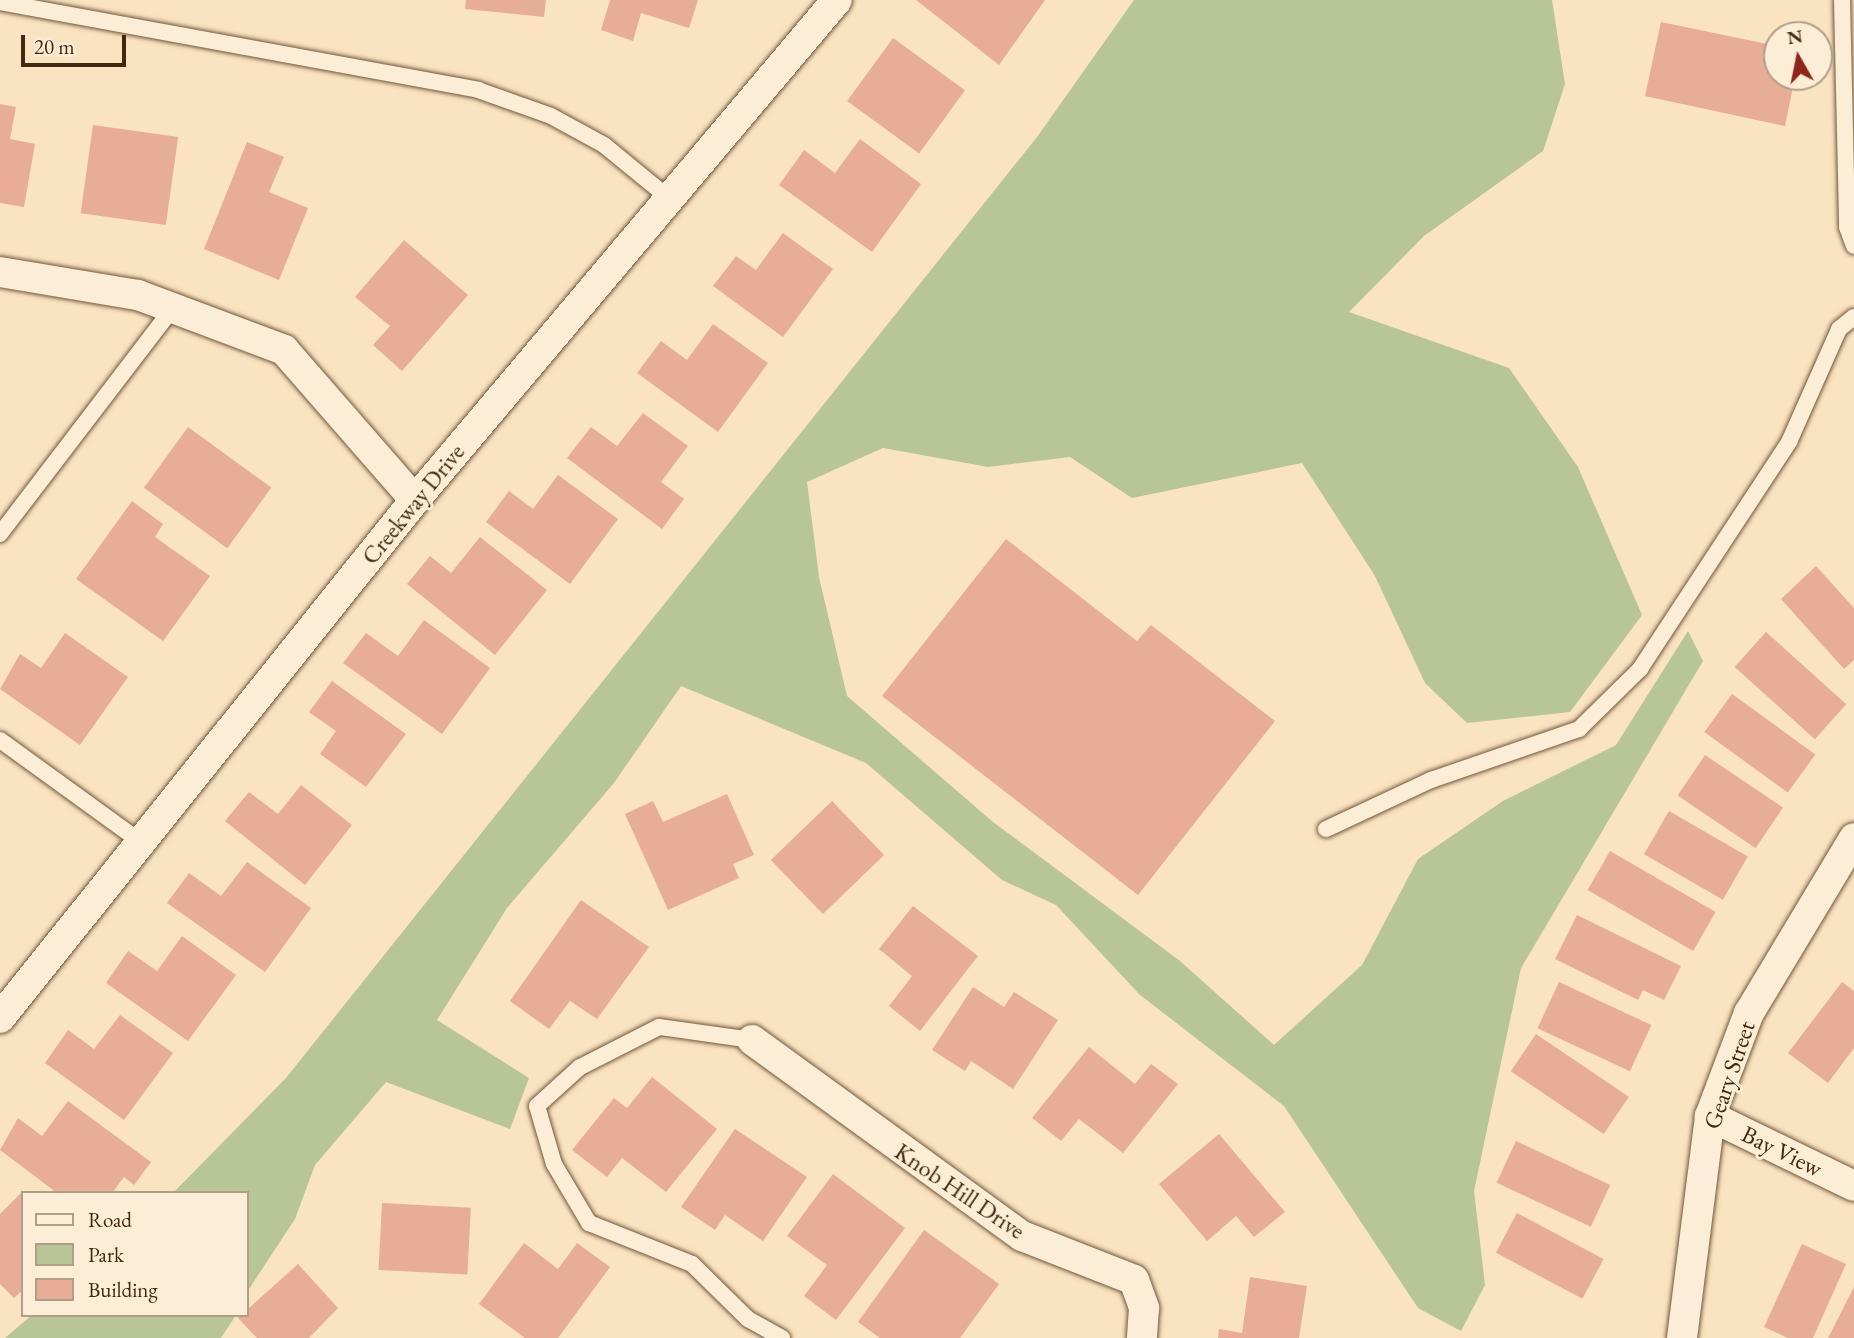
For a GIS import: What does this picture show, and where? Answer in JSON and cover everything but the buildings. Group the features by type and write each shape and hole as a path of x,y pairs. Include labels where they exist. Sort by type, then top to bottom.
{"street":[{"name":"Creekway Drive","path":"0,1018 415,500 837,0"},
{"path":"0,272 138,295 284,350 415,500"},
{"name":"Geary Street","path":"1682,1338 1710,1116 1749,1013 1854,838"},
{"name":"Knob Hill Drive","path":"752,1040 1022,1236 1134,1280 1144,1308 1142,1338"},
{"name":"Bay View","path":"1710,1116 1854,1186"}],"lane":[{"path":"1842,0 1847,227 1854,246"},
{"path":"0,2 478,90 551,116 604,145 670,199"},
{"path":"0,534 173,308"},
{"path":"1326,829 1431,780 1579,729 1623,686 1687,601 1789,442 1839,329 1854,317"},
{"path":"0,740 141,842"},
{"path":"752,1040 659,1027 580,1067 537,1106 554,1164 589,1223 692,1264 748,1319 782,1338"}],"green space":[{"path":"1134,0 1552,0 1565,84 1543,151 1424,236 1349,312 1509,368 1578,467 1642,615 1570,712 1467,723 1425,683 1375,576 1302,463 1132,498 1070,457 988,467 883,448 807,482 819,577 847,696 993,822 1180,961 1274,1045 1362,965 1418,859 1503,801 1616,745 1688,631 1703,661 1521,968 1474,1191 1485,1285 1461,1331 1418,1308 1284,1106 1140,995 1056,905 1002,880 866,763 681,686 614,783 507,908 437,1020 529,1078 510,1129 386,1082 315,1165 295,1219 248,1290 248,1191 175,1191 286,1078 1037,137"},
{"path":"30,1317 235,1317 221,1338 5,1338"}]}
